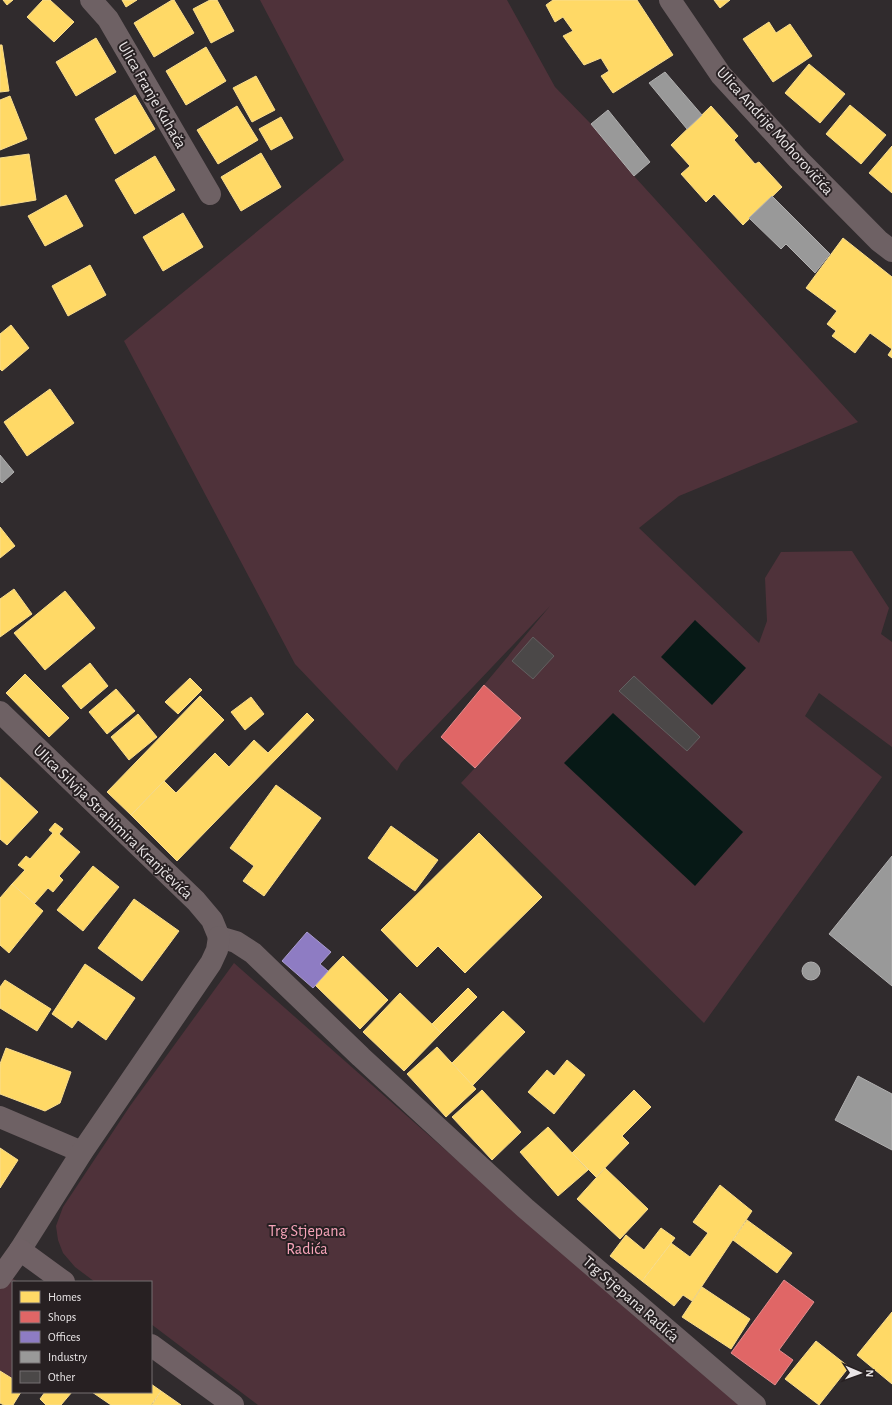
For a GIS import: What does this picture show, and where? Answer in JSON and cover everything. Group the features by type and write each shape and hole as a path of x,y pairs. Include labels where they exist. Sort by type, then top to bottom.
{"main road":[{"path":"0,1278 20,1250 63,1281"},
{"path":"152,1347 233,1405"}],"street":[{"name":"Ulica Franje Kuhača","path":"91,0 108,19 210,194"},
{"name":"Ulica Andrije Mohorovičića","path":"670,0 721,74 798,160 879,241 892,250"},
{"name":"Ulica Silvija Strahimira Kranjčevića","path":"0,712 196,901 212,920 219,937"},
{"path":"20,1250 82,1152 212,963 217,950 219,937"},
{"name":"Trg Stjepana Radića","path":"219,937 236,942 253,953 361,1057 525,1208 755,1405"},
{"path":"0,1117 82,1152"}],"green space":[{"path":"260,0 507,0 555,87 591,124 634,176 858,422 679,496 639,528 759,643 767,621 765,578 781,552 852,551 889,608 881,634 892,642 892,747 819,693 805,716 882,777 704,1023 461,783 521,718 484,685 550,606 401,763 397,771 295,664 124,341 344,160"},
{"name":"Trg Stjepana Radića","path":"234,963 536,1230 741,1405 258,1405 152,1325 152,1281 94,1281 75,1267 63,1253 58,1240 56,1226 63,1207 130,1106"},
{"path":"4,1273 16,1281 12,1281 12,1378 0,1371 0,1278"}],"shaded area":[{"path":"695,620 746,668 712,705 661,657"},
{"path":"613,713 743,832 695,886 564,763"}],"building: Homes":[{"path":"3,0 13,0 7,5"},
{"path":"43,0 50,0 74,22 54,42 27,17"},
{"path":"122,0 137,0 126,7"},
{"path":"174,0 194,33 154,57 134,23"},
{"path":"210,0 217,0 234,31 211,43 193,9"},
{"path":"553,0 637,0 673,55 613,93 601,76 609,71 601,58 584,65 563,36 573,31 563,17 555,22 546,5"},
{"path":"714,0 730,0 720,8"},
{"path":"769,22 776,33 790,24 812,56 773,82 743,39"},
{"path":"96,38 116,72 76,96 56,62"},
{"path":"0,45 2,45 9,91 0,92"},
{"path":"206,47 226,81 186,105 166,71"},
{"path":"809,64 845,94 820,123 785,93"},
{"path":"256,76 275,110 252,122 233,88"},
{"path":"135,95 155,129 115,154 95,119"},
{"path":"10,96 27,139 0,150 0,100"},
{"path":"850,105 886,135 861,164 826,134"},
{"path":"237,106 258,140 218,164 197,130"},
{"path":"711,106 738,136 734,140 755,164 759,162 782,187 743,225 714,194 706,202 681,174 690,166 671,145"},
{"path":"281,117 293,138 271,150 259,129"},
{"path":"892,146 892,193 869,173"},
{"path":"261,153 281,187 241,211 221,177"},
{"path":"29,154 36,200 0,206 0,158"},
{"path":"155,156 175,190 135,214 115,180"},
{"path":"66,195 83,226 45,246 28,216"},
{"path":"183,213 203,247 163,271 143,237"},
{"path":"843,238 892,277 892,349 870,333 855,353 832,336 836,331 827,324 837,311 806,288"},
{"path":"90,265 106,295 68,316 52,286"},
{"path":"11,325 29,348 2,371 0,369 0,334"},
{"path":"892,349 892,358 888,355"},
{"path":"50,389 74,423 27,456 4,422"},
{"path":"0,527 15,546 0,558"},
{"path":"14,589 32,614 0,637 0,599"},
{"path":"65,591 95,628 45,670 14,633"},
{"path":"90,663 108,686 81,709 62,686"},
{"path":"25,674 69,718 49,737 6,693"},
{"path":"190,678 202,690 178,714 165,702"},
{"path":"116,689 135,711 107,734 89,712"},
{"path":"200,696 224,720 131,815 107,792"},
{"path":"251,697 264,714 245,730 231,712"},
{"path":"307,713 314,720 177,861 131,815 164,781 176,793 215,753 229,767 254,740 268,753"},
{"path":"138,714 157,737 129,760 111,737"},
{"path":"0,777 38,812 7,845 0,839"},
{"path":"276,785 321,818 264,896 243,881 254,866 230,848"},
{"path":"55,823 63,829 59,834 80,852 59,876 63,880 53,892 48,888 34,904 12,884 25,870 18,865 26,856 30,859 53,833 49,830"},
{"path":"391,826 438,860 415,891 368,858"},
{"path":"479,833 542,897 465,973 438,946 417,967 381,930"},
{"path":"93,866 119,887 83,931 57,910"},
{"path":"12,884 43,911 9,953 0,945 0,898"},
{"path":"134,899 179,931 142,981 98,948"},
{"path":"343,956 388,1000 360,1029 315,985"},
{"path":"85,964 135,998 106,1040 78,1020 72,1028 52,1014"},
{"path":"5,980 51,1009 37,1031 0,1008 0,987"},
{"path":"468,988 477,997 441,1033 432,1024"},
{"path":"400,993 441,1033 404,1071 363,1032"},
{"path":"503,1011 525,1032 472,1086 452,1063"},
{"path":"437,1047 476,1089 446,1117 407,1074"},
{"path":"6,1048 71,1072 60,1103 45,1111 0,1094 0,1064"},
{"path":"567,1060 585,1075 554,1114 528,1092 547,1070 554,1076"},
{"path":"482,1090 521,1132 492,1160 452,1117"},
{"path":"634,1090 651,1107 622,1136 629,1143 596,1177 572,1153"},
{"path":"548,1127 588,1170 558,1196 520,1152"},
{"path":"0,1148 18,1160 0,1188"},
{"path":"605,1168 648,1209 620,1239 577,1199"},
{"path":"720,1185 752,1211 692,1301 683,1295 674,1306 642,1281 671,1243 690,1257 708,1233 693,1222"},
{"path":"747,1220 792,1253 777,1273 733,1240"},
{"path":"661,1228 675,1238 642,1281 610,1256 626,1235 644,1250"},
{"path":"702,1287 750,1319 731,1349 682,1317"},
{"path":"892,1312 892,1384 857,1355"},
{"path":"816,1341 849,1367 819,1405 785,1379"},
{"path":"0,1371 12,1378 12,1393 20,1393 13,1405 4,1405 0,1403"},
{"path":"152,1385 161,1391 151,1405 111,1405 93,1393 152,1393"},
{"path":"161,1391 181,1405 152,1405"},
{"path":"44,1393 71,1393 61,1405 46,1405 40,1399"}],"building: Shops":[{"path":"484,685 521,718 475,768 441,737"},
{"path":"784,1280 814,1302 779,1350 793,1360 775,1385 731,1353"}],"building: Offices":[{"path":"307,932 331,952 320,964 328,971 313,988 282,961"}],"building: Industry":[{"path":"665,72 702,115 687,129 649,83"},
{"path":"608,110 650,162 634,176 591,124"},
{"path":"772,196 830,254 815,273 786,244 781,249 749,218"},
{"path":"0,455 14,472 2,483 0,481"},
{"path":"892,856 892,986 829,934"},
{"path":"811,962 817,965 820,971 817,977 811,980 805,977 802,971 805,965"},
{"path":"858,1076 892,1094 892,1150 835,1120"}],"building: Other":[{"path":"533,637 554,656 533,679 512,661"},
{"path":"634,676 700,737 687,751 619,691"}]}
